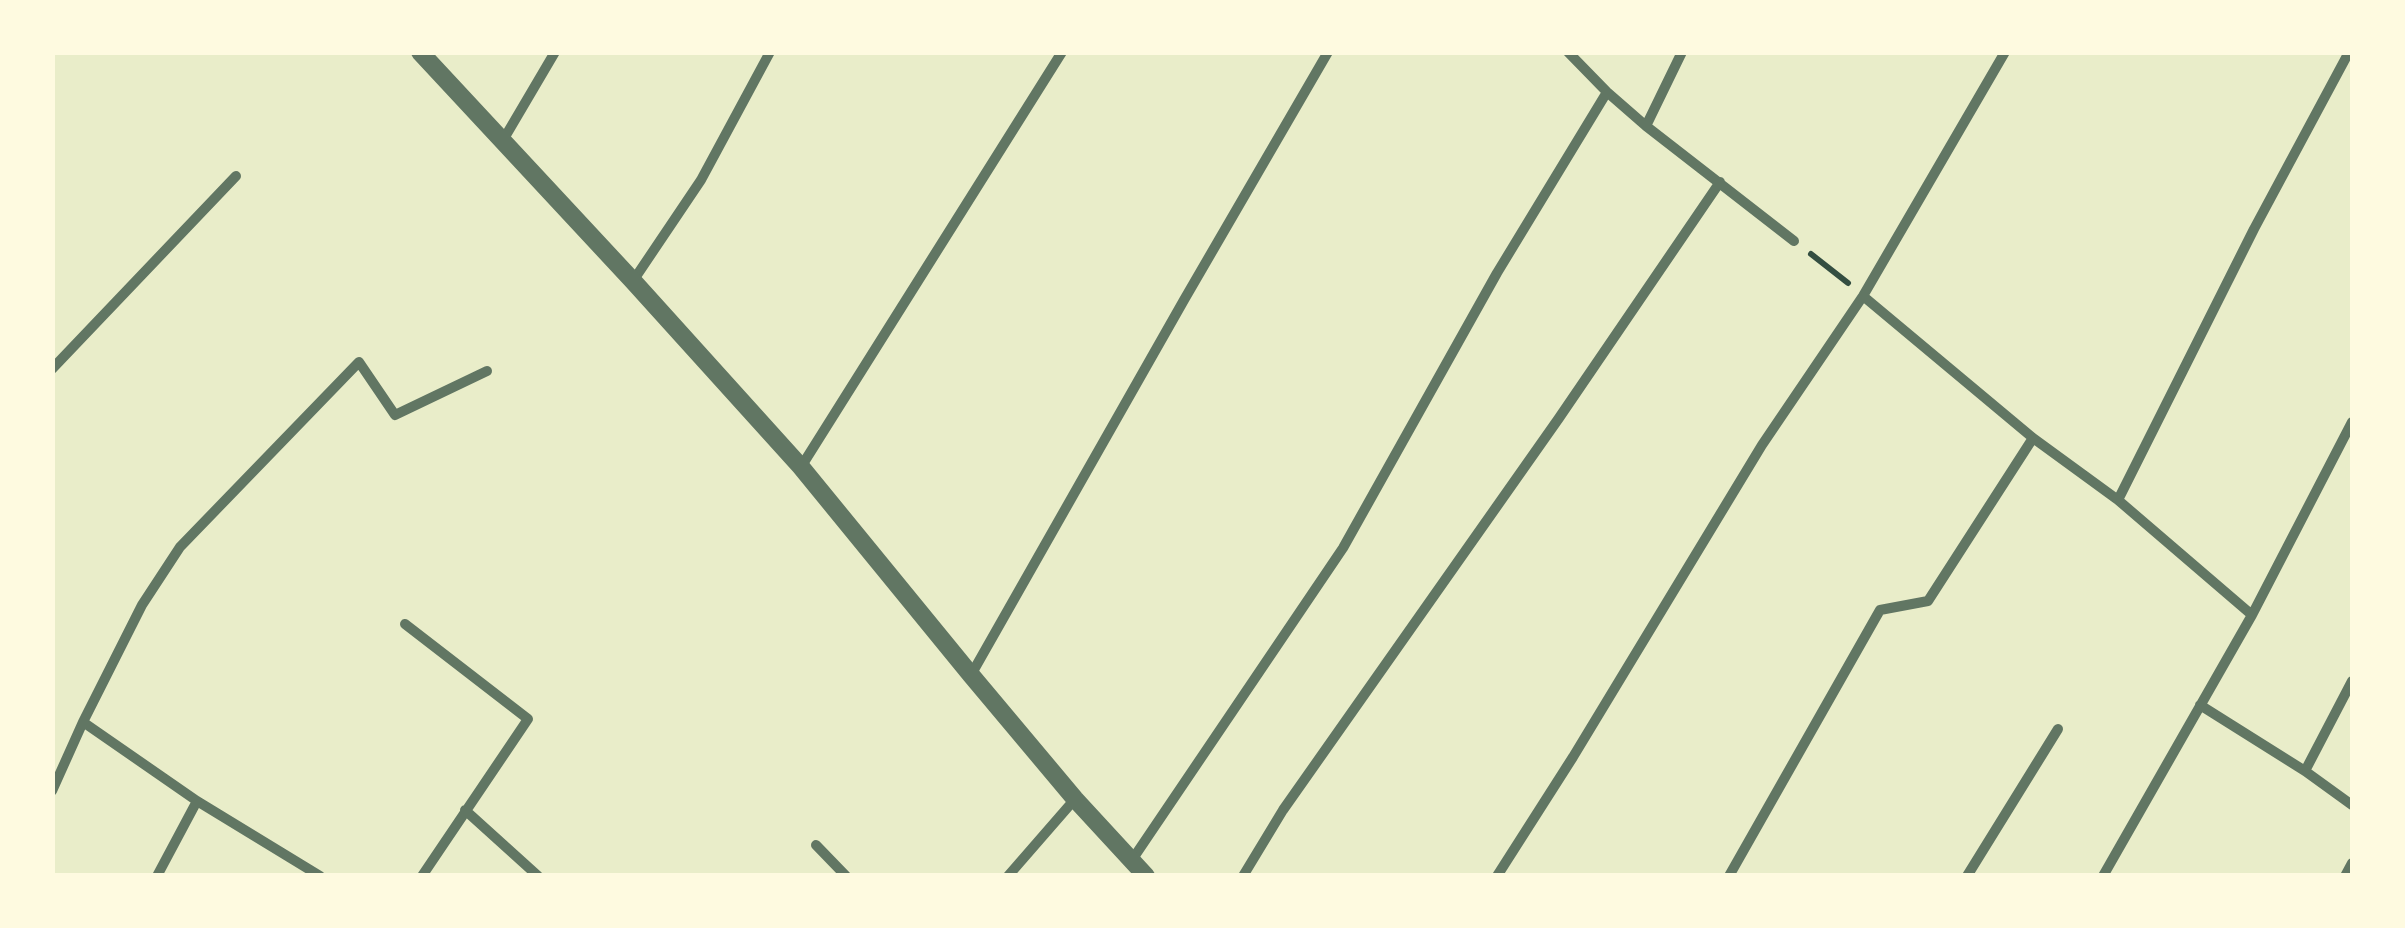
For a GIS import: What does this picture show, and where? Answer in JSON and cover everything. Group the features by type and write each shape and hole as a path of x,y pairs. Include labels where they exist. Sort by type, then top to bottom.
{"street":[{"path":"420,52 801,466 971,676 1146,876"},
{"path":"502,142 555,52"},
{"path":"633,281 701,180 770,52"},
{"path":"801,466 1062,52"},
{"path":"971,676 1328,52"},
{"path":"1568,52 1646,126 1794,241"},
{"path":"1646,126 1682,52"},
{"path":"1497,876 1762,445 1864,296 2005,52"},
{"path":"2118,500 2254,229 2349,52"},
{"path":"1132,860 1343,548 1497,273 1606,92"},
{"path":"52,369 236,176"},
{"path":"1243,876 1283,810 1720,182"},
{"path":"1864,296 2033,438 2118,500 2252,615"},
{"path":"52,791 142,605 180,548 359,362 395,415 487,371"},
{"path":"2103,876 2252,615 2352,422"},
{"path":"1729,876 1880,610 1928,601 2033,438"},
{"path":"405,624 528,719 422,876"},
{"path":"2305,772 2352,680"},
{"path":"2200,706 2352,805"},
{"path":"83,722 197,801 320,876"},
{"path":"1967,876 2058,729"},
{"path":"1008,876 1075,799"},
{"path":"157,876 197,801"},
{"path":"465,810 538,876"},
{"path":"816,845 846,876"},
{"path":"2345,876 2352,863"}],"path":[{"path":"1794,241 1864,296"}]}
